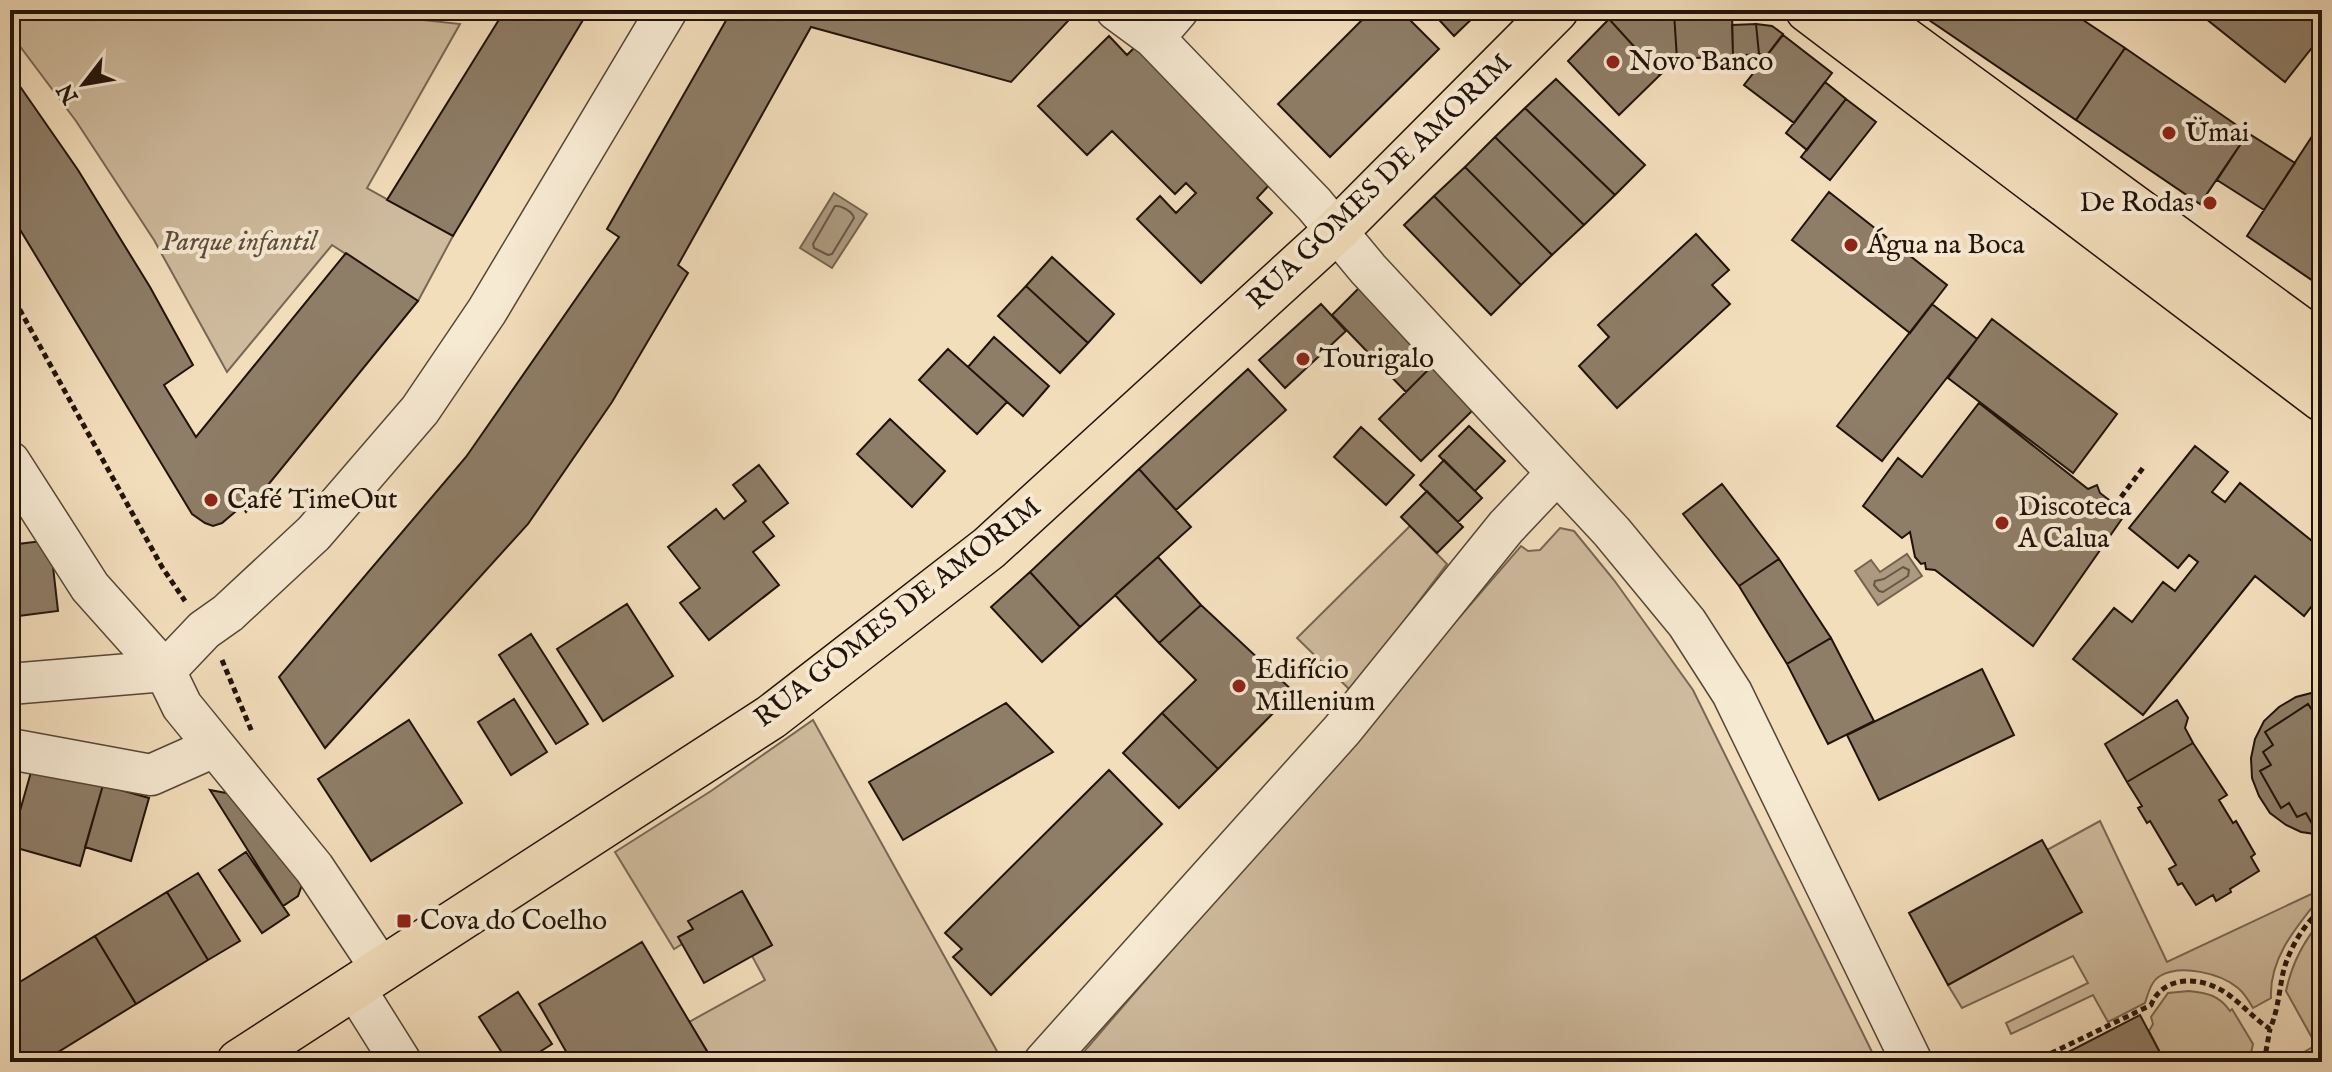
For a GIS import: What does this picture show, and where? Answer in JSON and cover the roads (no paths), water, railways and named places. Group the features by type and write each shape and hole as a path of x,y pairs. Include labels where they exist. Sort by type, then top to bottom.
{"main road":[{"name":"RUA GOMES DE AMORIM","path":"239,1062 771,717 989,548 1336,231 1556,10"},
{"path":"1808,10 2322,399"},
{"path":"1864,10 2322,345"}],"street":[{"path":"10,684 165,671 204,630 228,613 314,533 420,410 487,311 667,10"},
{"path":"1116,10 1166,24 1336,231 1612,532 1687,623 1732,693 1912,1062"},
{"path":"10,462 90,587 165,671 182,706 314,868 368,978 401,1062"},
{"path":"1044,1062 1342,730 1506,527 1557,473"},
{"path":"10,749 151,775 214,747"}],"water":[{"path":"834,193 867,214 832,268 800,248"},
{"path":"1907,554 1922,576 1878,605 1855,571 1871,560 1880,572"}],"place":[{"name":"Novo Banco","path":"1613,62"},
{"name":"Ümai","path":"2169,133"},
{"name":"De Rodas","path":"2210,203"},
{"name":"Água na Boca","path":"1851,245"},
{"name":"Tourigalo","path":"1303,359"},
{"name":"Café TimeOut","path":"211,500"},
{"name":"Discoteca A Calua","path":"2002,523"},
{"name":"Edifício Millenium","path":"1239,686"},
{"name":"Cova do Coelho","path":"404,921"}],"park label":[{"name":"Parque infantil","path":"239,242"}]}
